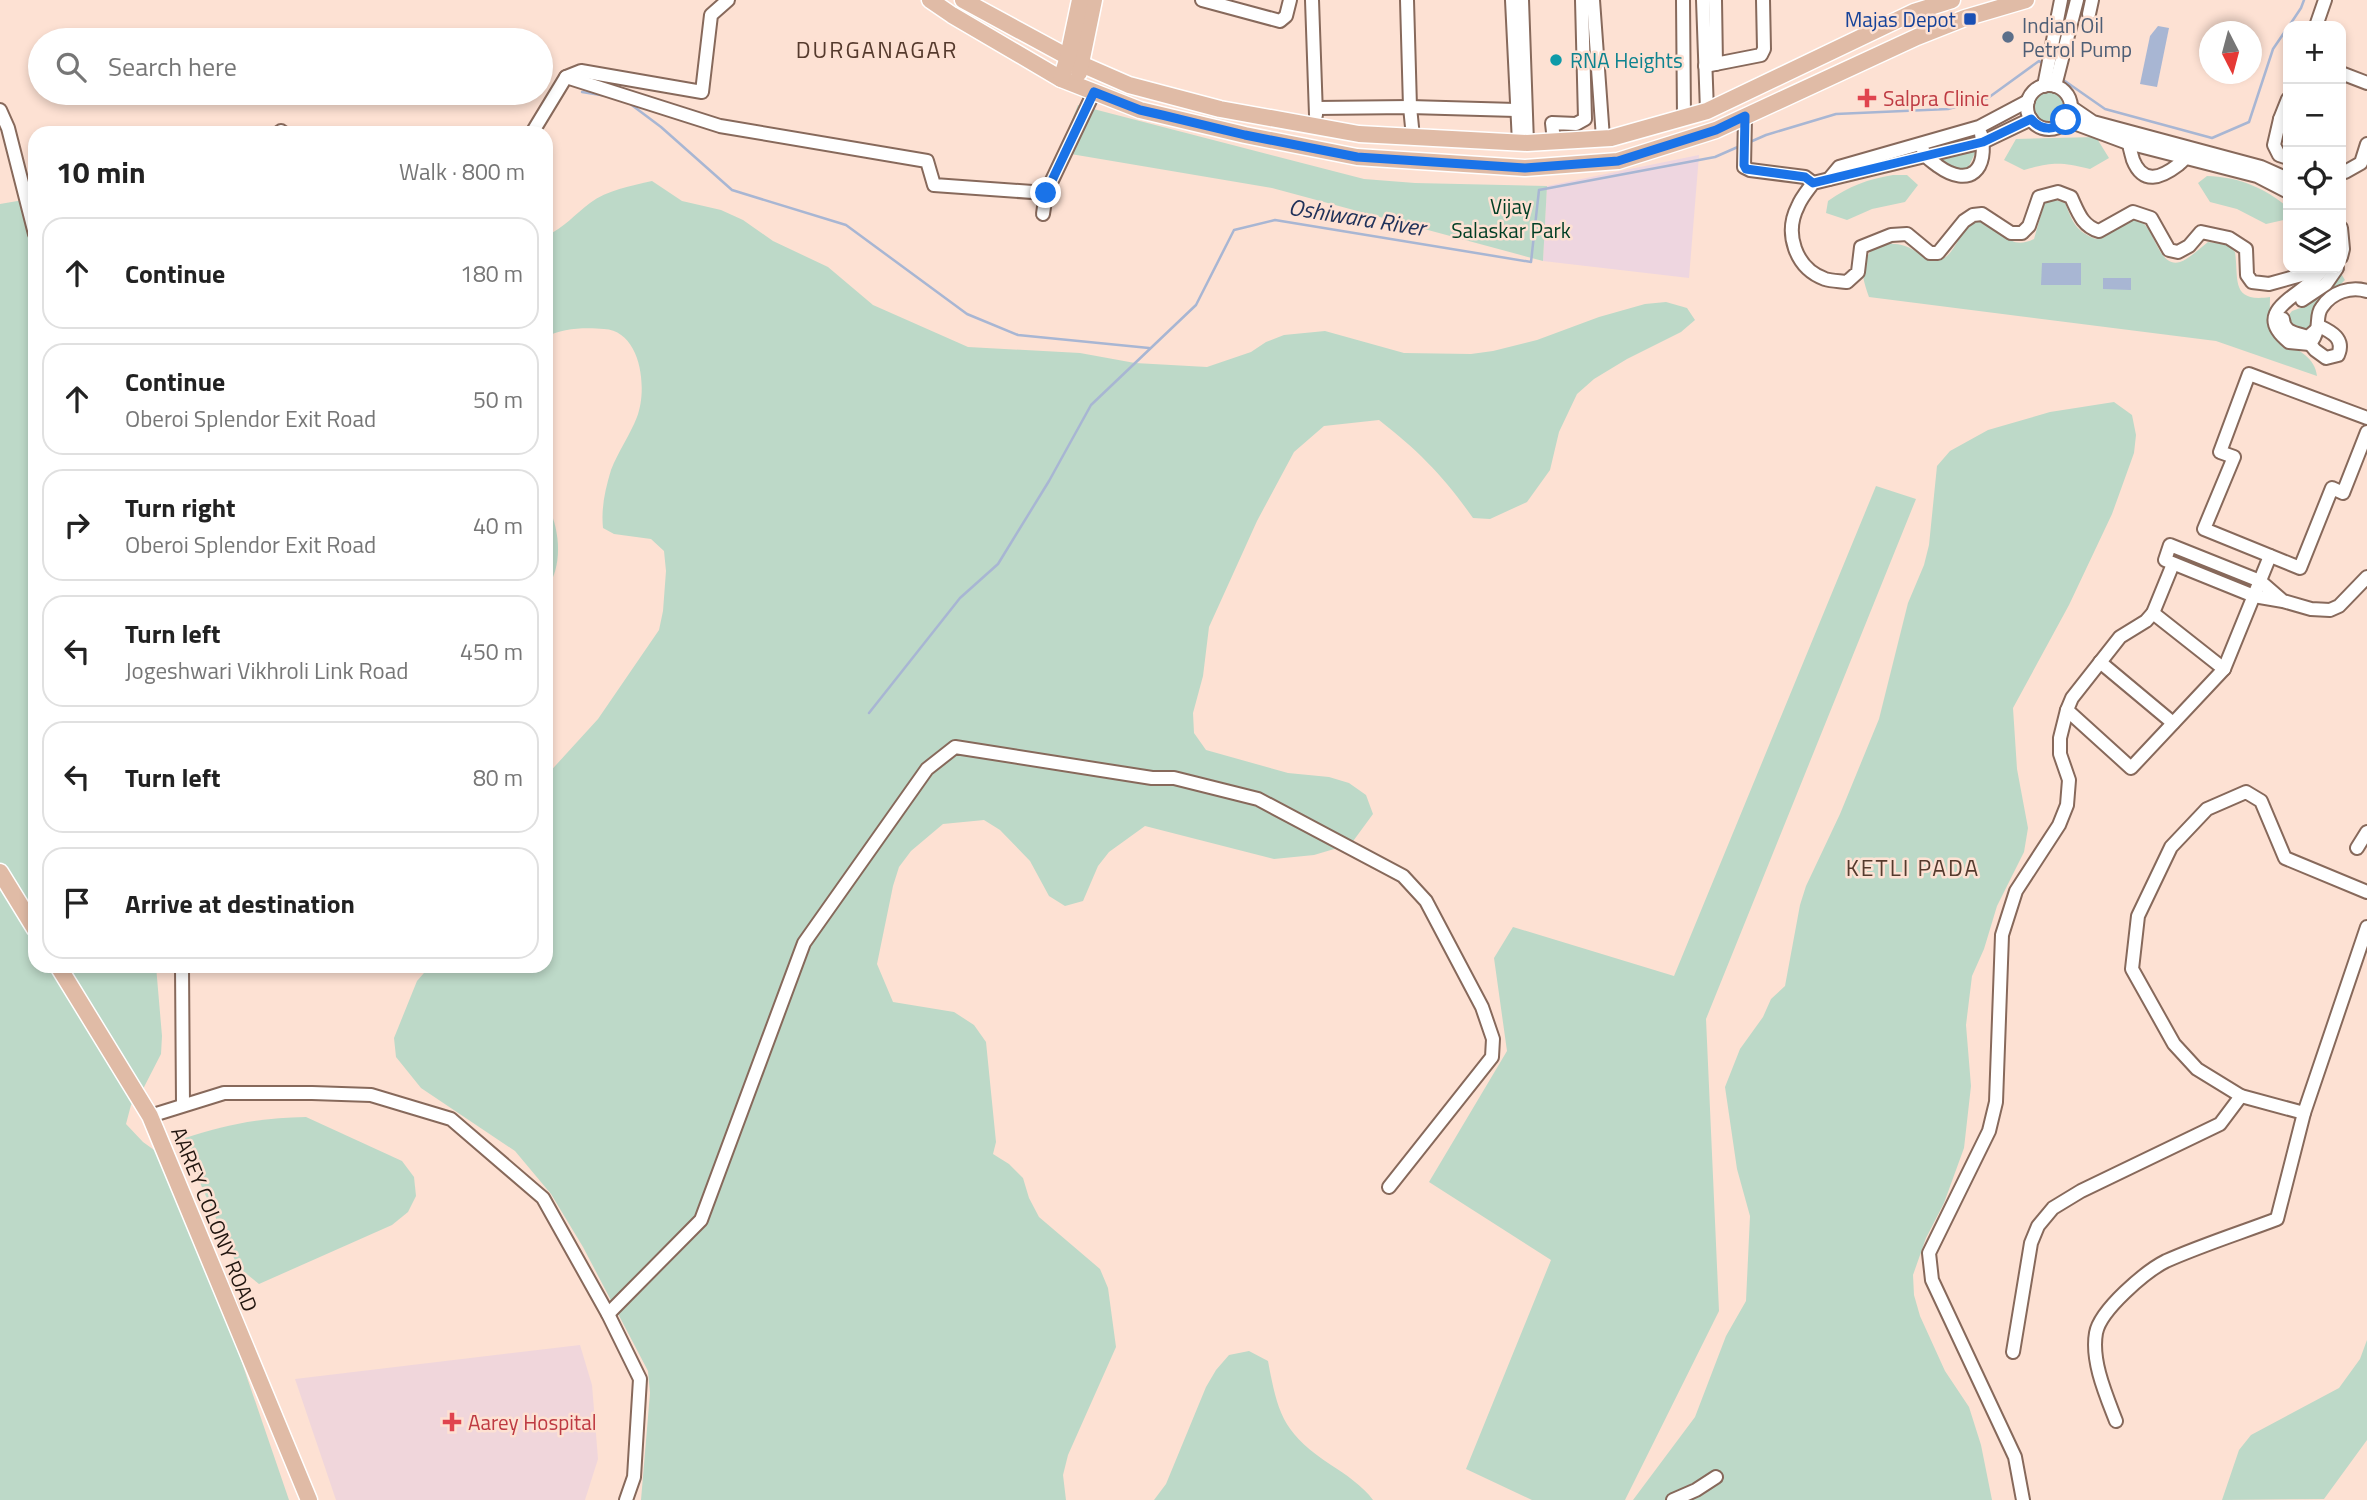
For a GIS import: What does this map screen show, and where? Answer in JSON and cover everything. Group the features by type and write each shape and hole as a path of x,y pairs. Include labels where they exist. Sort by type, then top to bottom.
{"main road":[{"path":"930,0 1069,82 1140,110 1245,135 1357,157 1525,168 1618,161 1716,130 1917,37 1965,18 2026,0"},
{"path":"962,0 1075,61 1129,85 1220,108 1359,134 1523,143 1611,138 1707,111 1914,12 1952,0"},
{"path":"1075,61 1080,0"},
{"path":"1069,82 1094,0"},
{"path":"0,872 28,918"},
{"name":"AAREY COLONY ROAD","path":"62,973 150,1116 309,1500"}],"street":[{"path":"553,98 566,77 581,71 702,92 710,15 728,0"},
{"path":"1202,0 1280,21 1286,16 1290,0"},
{"path":"1312,0 1316,126"},
{"path":"1407,0 1413,137"},
{"path":"1512,0 1516,110 1523,143"},
{"path":"1522,0 1527,124 1523,143"},
{"path":"1527,124 1576,124 1585,119 1582,0"},
{"path":"1593,0 1603,138"},
{"path":"1683,0 1684,117"},
{"path":"1703,0 1711,65"},
{"path":"1707,111 1715,0"},
{"path":"1711,65 1761,55 1764,46 1763,0"},
{"path":"2061,0 2052,78 2067,95 2071,107 2093,122 2129,138"},
{"path":"2071,107 2066,120 2055,128 2048,129 2031,119 2028,113 2028,101 2032,93 2052,78 2077,0"},
{"path":"2089,14 2092,0"},
{"path":"2318,21 2325,0"},
{"path":"2346,75 2367,83"},
{"path":"566,77 720,127 927,161 934,185 1046,193"},
{"path":"1043,214 1046,193 1094,92"},
{"path":"2028,101 1979,127 1922,149 1813,183 1797,207 1793,222 1791,231 1795,253 1809,269 1825,279 1847,282 1857,272 1861,247 1891,235 1906,234 1930,253 1938,253 1964,221 1973,215 1982,214 2011,233 2022,233 2029,226 2039,197 2058,192 2071,197 2081,219 2089,228 2099,231 2133,212 2151,218 2169,250 2178,252 2189,246 2201,232 2229,238 2246,249 2247,275 2252,282 2269,284 2322,274"},
{"path":"536,126 549,105"},
{"path":"1316,108 1516,110"},
{"path":"0,110 8,128 28,207"},
{"path":"1745,116 1744,165 1748,170 1805,177 1813,183"},
{"path":"1922,149 1983,142 2031,119"},
{"path":"2066,120 2188,153 2261,167 2283,177"},
{"path":"2283,122 2274,145 2279,155 2283,156"},
{"path":"1552,123 1554,141"},
{"path":"1922,149 1952,175 1968,176 1979,169 1983,142 1979,127"},
{"path":"2129,138 2134,163 2146,176 2166,174 2188,153"},
{"path":"2346,171 2361,163 2367,144"},
{"path":"2188,153 2257,176 2283,189"},
{"path":"1793,222 1799,236"},
{"path":"2319,326 2308,337 2288,331 2284,326 2283,315 2322,274"},
{"path":"2319,326 2333,332 2339,340 2341,350 2338,355 2326,358 2310,344 2289,342 2277,330 2274,319 2281,304 2322,274"},
{"path":"2310,344 2319,326 2321,307 2335,294 2351,288 2367,290"},
{"path":"2367,418 2249,374 2220,452 2234,457 2204,529 2300,568 2332,488 2343,493 2367,432"},
{"path":"2212,580 2228,539"},
{"path":"2283,601 2260,581 2170,545 2165,561 2254,596 2311,609 2330,610 2339,606 2367,577"},
{"path":"2067,710 2131,768 2224,669 2270,556"},
{"path":"2023,1500 2015,1457 1932,1280 1929,1253 1989,1131 1996,1102 2002,935 2016,891 2059,825 2067,805 2069,780 2060,754 2060,738 2067,710 2072,698 2120,636 2146,621 2153,613 2173,564"},
{"path":"2153,613 2224,669"},
{"path":"2100,662 2173,723"},
{"path":"608,1314 701,1220 804,943 926,769 956,747 1152,778 1174,778 1258,799 1403,876 1426,901 1445,934 1482,1007 1493,1039 1492,1056 1389,1187"},
{"path":"2304,1114 2241,1096 2197,1069 2174,1044 2132,969 2138,916 2171,847 2207,809 2246,792 2262,802 2285,858 2367,892"},
{"path":"2357,848 2367,832"},
{"path":"2116,1421 2105,1392 2096,1353 2096,1332 2104,1316 2112,1304 2164,1262 2277,1219 2304,1114 2367,927"},
{"path":"182,973 183,1104"},
{"path":"150,1116 224,1093 312,1093 371,1095 451,1119 543,1198 608,1314 640,1380 634,1477 626,1500"},
{"path":"2013,1352 2031,1243 2038,1226 2053,1208 2081,1191 2220,1124 2241,1096"},
{"path":"1672,1500 1696,1490 1716,1477"}],"shaded area":[{"path":"1699,155 1689,278 1543,261 1547,186"},
{"name":"Aarey Hospital","path":"580,1345 592,1385 598,1459 585,1500 336,1500 295,1379"}],"green space":[{"path":"2048,90 2060,95 2065,107 2060,119 2048,124 2036,119 2031,107 2036,95"},
{"name":"Vijay Salaskar Park","path":"1078,105 1364,179 1547,186 1543,261 1272,188 1059,152"},
{"path":"2096,137 2109,158 2090,169 2057,164 2024,170 2004,160 2016,139"},
{"path":"1978,147 1967,170 1960,173 1935,159"},
{"path":"1893,175 1907,175 1918,185 1905,202 1872,209 1847,220 1826,213 1828,201 1851,187"},
{"path":"2207,176 2248,184 2283,204 2283,220 2266,224 2237,209 2210,202 2198,183"},
{"path":"652,181 682,201 721,210 743,220 773,241 828,267 873,305 968,347 1080,353 1135,363 1207,367 1251,352 1284,335 1325,331 1404,353 1471,354 1537,340 1599,317 1645,304 1666,302 1687,308 1695,320 1681,332 1594,379 1577,394 1559,432 1550,470 1527,502 1490,519 1473,518 1430,465 1379,420 1324,426 1294,452 1257,521 1209,627 1203,676 1193,713 1194,733 1206,750 1288,773 1329,777 1349,783 1366,795 1373,814 1351,844 1314,855 1274,859 1145,826 1109,852 1098,866 1083,901 1065,906 1049,896 1030,861 1000,830 984,820 943,824 911,851 899,867 877,964 893,1002 954,1012 974,1025 986,1042 996,1142 993,1154 1009,1164 1023,1178 1039,1217 1100,1269 1108,1288 1116,1347 1068,1455 1063,1475 1066,1500 641,1500 650,1393 648,1371 583,1247 551,1194 515,1151 421,1088 396,1057 394,1038 417,981 424,973 553,973 553,768 598,719 659,630 666,571 664,551 651,539 614,534 603,528 604,499 611,470 634,424 640,405 641,377 634,350 616,332 604,329 574,329 553,334 553,232 584,207 620,189"},
{"path":"28,199 28,973 157,973 161,1054 143,1089 131,1105 126,1124 143,1142 168,1160 203,1249 289,1500 0,1500 0,204"},
{"path":"2052,199 2065,203 2076,225 2083,233 2096,239 2112,232 2128,219 2144,224 2163,255 2173,262 2187,258 2208,242 2228,245 2235,252 2237,280 2242,293 2257,298 2270,297 2272,326 2283,339 2310,360 2317,376 2216,341 1869,297 1863,271 1873,247 1901,245 1929,259 1939,260 1952,251 1965,231 1976,221 1994,227 2008,239 2019,243 2026,242 2034,239 2044,204"},
{"path":"2341,273 2345,280 2312,312 2309,329 2303,331 2290,327 2288,316 2292,311 2303,307"},
{"path":"2114,402 2132,415 2136,435 2134,453 2112,514 2069,605 2013,708 2017,769 2028,828 2024,852 1997,906 1984,949 1972,976 1966,1025 1971,1086 1964,1148 1913,1275 1914,1295 1920,1316 1945,1371 1969,1407 1981,1445 1992,1500 1633,1500 1695,1417 1726,1336 1746,1301 1750,1216 1737,1169 1725,1087 1740,1049 1763,1017 1771,999 1785,986 1806,886 1840,814 1879,719 1908,603 1924,565 1929,545 1937,466 1950,451 1988,430 2050,412"},
{"path":"1876,486 1916,499 1706,1019 1719,1311 1625,1500 1532,1500 1466,1469 1551,1260 1429,1182 1507,1051 1494,958 1513,927 1674,976"},
{"path":"553,519 558,546 553,578"},
{"path":"306,1117 402,1161 414,1177 416,1196 408,1212 392,1225 259,1284 238,1267 201,1185 185,1138 244,1123"},
{"path":"2367,1340 2367,1440 2324,1499 2222,1500 2239,1450 2251,1435 2339,1388 2360,1359"},
{"path":"1249,1351 1268,1361 1280,1409 1285,1421 1302,1443 1348,1476 1373,1500 1154,1500 1166,1484 1206,1387 1216,1370 1229,1355"}],"water":[{"path":"2158,26 2169,28 2157,87 2140,84 2150,36"},
{"path":"2042,263 2081,263 2081,285 2041,285"},
{"path":"2103,278 2131,278 2131,290 2103,289"}],"waterway":[{"name":"Oshiwara River","path":"2292,21 2304,0"},
{"name":"Oshiwara River","path":"2062,79 2105,109 2212,138 2249,122 2273,49 2283,34"},
{"name":"Oshiwara River","path":"1750,142 1836,114 1948,109 1988,98 2039,61 2043,64"},
{"path":"582,92 607,96"},
{"path":"629,103 661,127 732,190 846,225 967,314 1018,335 1149,348"},
{"name":"Oshiwara River","path":"869,713 960,598 998,564 1049,481 1091,405 1196,305 1234,230 1275,220 1531,262 1539,190 1715,157 1740,146"}],"place":[{"name":"Majas Depot","path":"1970,19"},
{"name":"Indian Oil Petrol Pump","path":"2008,37"},
{"name":"RNA Heights","path":"1556,60"},
{"name":"Salpra Clinic","path":"1867,98"},
{"name":"Aarey Hospital","path":"452,1422"}],"district":[{"name":"DURGANAGAR","path":"877,49"},
{"name":"KETLI PADA","path":"1913,867"}],"route":[{"path":"1046,193 1094,92 1140,110 1245,135 1357,157 1525,168 1618,161 1716,130 1745,116 1746,169 1805,177 1813,183 1983,142 2031,119 2035,124 2048,129 2061,125 2066,120"}]}
